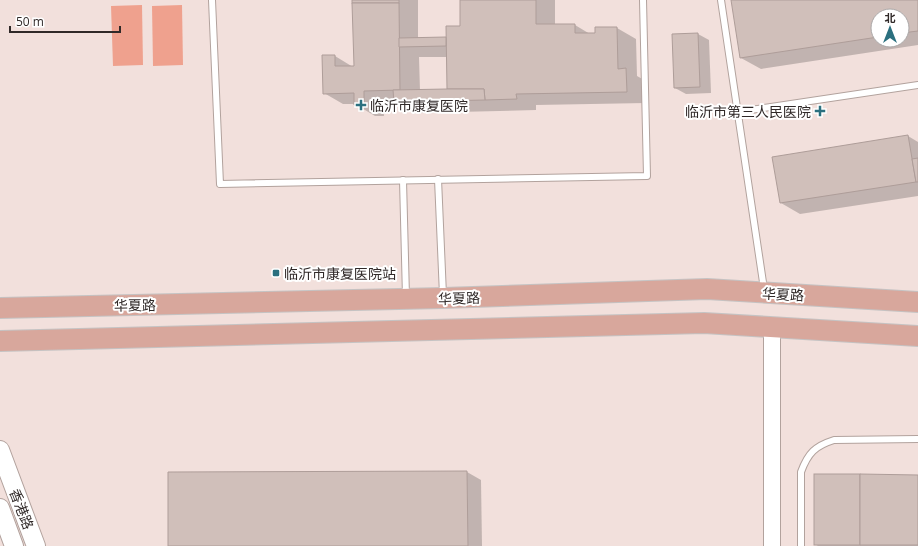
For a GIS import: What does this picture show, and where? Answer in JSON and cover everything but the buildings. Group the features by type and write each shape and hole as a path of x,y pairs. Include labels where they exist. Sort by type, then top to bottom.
{"main road":[{"name":"华夏路","path":"0,308 406,299 707,289 918,302"},
{"path":"0,342 704,323 918,336"},
{"name":"香港路","path":"0,450 36,546"},
{"name":"香港路","path":"0,508 14,546"}],"street":[{"path":"772,327 772,546"}],"lane":[{"path":"212,0 220,184 647,176 643,0"},
{"path":"721,0 765,293"},
{"path":"738,112 918,85"},
{"path":"403,180 406,299"},
{"path":"438,180 443,298"},
{"path":"801,546 801,472 805,461 812,452 823,444 834,440 918,440"}],"shaded area":[{"path":"142,5 143,65 113,66 111,6"},
{"path":"182,5 183,65 153,66 152,6"}],"place":[{"name":"临沂市康复医院","path":"361,105"},
{"name":"临沂市第三人民医院","path":"820,111"},
{"name":"临沂市康复医院站","path":"276,273"}]}
